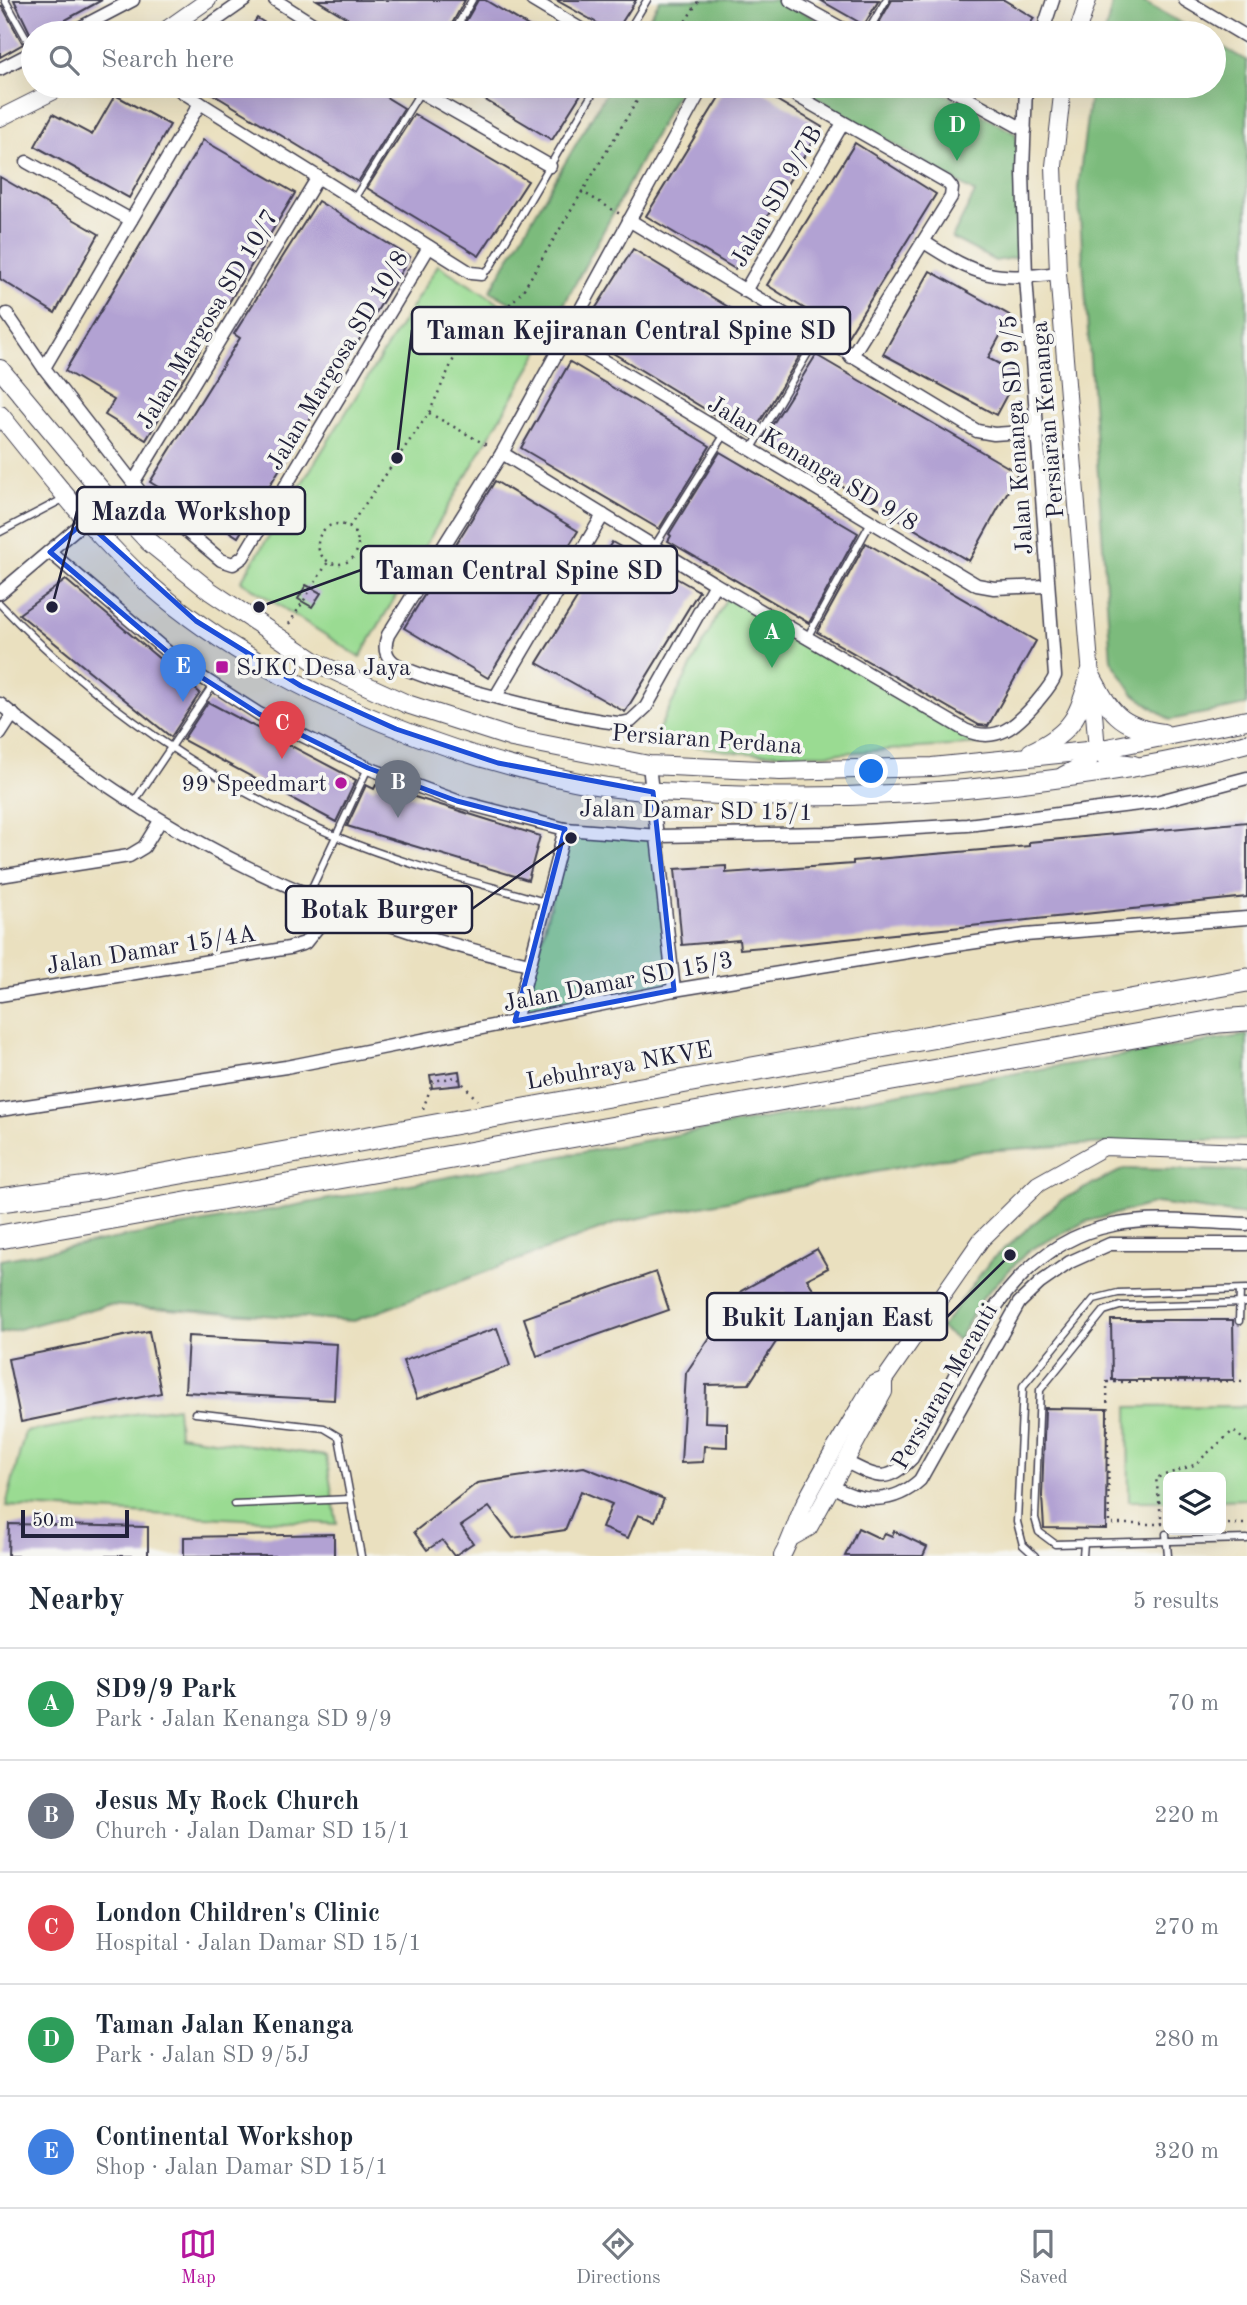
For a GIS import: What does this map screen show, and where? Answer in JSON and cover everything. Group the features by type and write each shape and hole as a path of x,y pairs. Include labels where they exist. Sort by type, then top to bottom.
{"highway":[{"name":"Lebuhraya NKVE","path":"0,1200 117,1184 1247,980"},
{"path":"0,1237 1205,1024 1247,1019"}],"main road":[{"name":"Persiaran Perdana","path":"0,369 106,496 149,542 210,591 317,663 407,705 512,738 649,765 780,771 932,768 1097,750 1247,720"},
{"name":"Persiaran Perdana","path":"0,415 85,521 151,586 196,621 301,686 396,729 498,763 577,782 653,792 769,797 927,795 1056,779 1142,765 1247,743"},
{"path":"1090,673 1107,706 1119,719 1137,729 1181,734"},
{"path":"1019,758 1060,737 1073,723 1081,708 1090,673"},
{"path":"396,729 407,705"}],"street":[{"path":"93,21 134,0"},
{"path":"177,21 208,0"},
{"path":"215,21 245,0"},
{"path":"275,0 308,21"},
{"path":"531,0 567,21"},
{"path":"790,0 828,21"},
{"path":"1046,21 1053,0"},
{"path":"1081,21 1088,0"},
{"path":"1185,0 1220,21"},
{"path":"1226,24 1247,37"},
{"path":"0,69 21,58"},
{"path":"0,118 40,98"},
{"path":"193,98 471,273 481,274"},
{"path":"435,98 550,166"},
{"path":"696,98 567,340 502,453 388,635 386,649 393,662 410,671 496,696 612,723 631,721 646,707 715,584"},
{"path":"800,98 950,185 951,197 852,357"},
{"path":"967,98 1025,130"},
{"name":"Jalan Kenanga SD 9/5","path":"808,636 977,735 991,736 1016,726 1053,683 1055,669 1026,277 1026,98"},
{"name":"Persiaran Kenanga","path":"1062,98 1055,166 1058,273 1097,750"},
{"path":"44,368 200,103"},
{"name":"Jalan SD 9/7B","path":"745,291 843,123"},
{"path":"27,162 131,220"},
{"name":"Jalan Margosa SD 10/7","path":"133,483 318,177"},
{"path":"629,220 977,431 1036,431"},
{"path":"924,242 975,273 993,277 1058,273"},
{"name":"Jalan Margosa SD 10/8","path":"133,483 141,493 221,561 233,564 243,557 429,247"},
{"path":"7,314 44,368 133,483"},
{"name":"Jalan Kenanga SD 9/8","path":"567,340 984,588 1047,586"},
{"path":"502,453 715,584 808,636"},
{"path":"496,696 603,515"},
{"path":"0,593 85,521"},
{"name":"Jalan Damar SD 15/1","path":"50,552 184,666 259,714 368,768 457,801 565,829 659,836 832,833 967,825 1156,802 1247,778"},
{"path":"0,704 133,804 215,852 334,907 440,942 529,964"},
{"path":"0,734 13,714"},
{"path":"1056,779 1088,762 1097,750 1106,760 1142,765"},
{"path":"649,765 674,990"},
{"path":"0,876 129,856 144,847 159,821"},
{"path":"515,1021 565,829"},
{"name":"Jalan Damar 15/4A","path":"0,995 289,948 305,943 334,907"},
{"name":"Jalan Damar SD 15/3","path":"0,1110 286,1067 674,990 1025,935 1247,918"},
{"name":"Persiaran Meranti","path":"793,1537 809,1528 884,1392 884,1380 981,1240 1038,1184 1104,1147 1247,1152"},
{"name":"Persiaran Meranti","path":"837,1474 889,1477 901,1470 912,1458 999,1300 1026,1269 1062,1245 1114,1224 1247,1224"},
{"name":"Persiaran Meranti","path":"837,1474 850,1497 876,1499 898,1495 920,1480 1019,1303 1070,1262 1110,1244 1247,1244"},
{"name":"Persiaran Meranti","path":"782,1556 793,1537 796,1519 846,1429 873,1384 884,1380"},
{"path":"806,1500 816,1497 826,1479 837,1474 846,1441 846,1429"}],"lane":[{"path":"5,0 21,29"},
{"path":"460,21 472,0"},
{"path":"634,21 647,0"},
{"path":"874,21 886,0"},
{"path":"354,199 412,98"},
{"path":"481,274 489,269 590,98"},
{"path":"751,450 818,336"},
{"path":"654,547 724,434"},
{"path":"0,533 67,497"},
{"path":"808,636 871,522"},
{"path":"0,604 83,684 171,747 252,794 338,837 433,870 545,902"},
{"path":"133,804 213,685"},
{"path":"308,896 338,837 368,768"},
{"path":"1035,1556 1023,1545 1017,1522 1018,1442 1023,1386 1094,1299 1118,1293 1243,1289 1239,1321"},
{"path":"1243,1303 1121,1306 1104,1311 1040,1390 1035,1518 1038,1532 1055,1544 1167,1537 1247,1539"},
{"path":"195,1413 324,1428 339,1437 361,1556"},
{"path":"1018,1442 1036,1439"},
{"path":"234,1504 350,1499"},
{"path":"1167,1537 1168,1556"},
{"path":"1083,1556 1084,1543"}],"path":[{"path":"686,21 699,0"},
{"path":"349,527 429,413 464,334 494,320 522,292 580,191 638,98"},
{"path":"580,191 606,206"},
{"path":"429,413 502,453"},
{"path":"330,525 349,527 358,540 355,556 341,564 328,562 320,553 320,534 330,525"},
{"path":"280,638 328,562"},
{"path":"417,1128 433,1081 457,1077 490,1115"},
{"path":"1247,1381 1107,1382 1109,1524 1162,1524 1156,1478 1194,1465 1233,1431 1247,1442"},
{"path":"1226,1524 1247,1524"}],"highlighted area":[{"path":"85,521 196,621 301,686 396,729 498,763 653,792 674,990 515,1021 565,829 457,801 368,768 259,714 184,666 50,552"}],"green space":[{"path":"660,0 782,0 819,21 647,21"},
{"path":"1113,0 1140,0 1178,21 1108,21"},
{"path":"1226,49 1247,61 1247,705 1170,720 1133,693 1111,660 1078,189 1089,98 1226,98"},
{"path":"603,98 675,98 552,327 490,291"},
{"path":"817,98 952,98 1016,134 1019,257 995,261 952,238 975,193"},
{"path":"438,265 549,335 360,657 241,581"},
{"path":"728,595 983,744 825,754 742,753 653,740"},
{"path":"568,835 654,839 670,984 522,1015"},
{"path":"1247,1035 1247,1140 1155,1140 982,1151 620,1222 354,1321 107,1305 0,1334 0,1260 956,1083"},
{"path":"1124,1169 1247,1171 1247,1215 1156,1203 1085,1222 1029,1250 982,1298 958,1340 941,1328 991,1260 1061,1200"},
{"path":"1247,1406 1247,1499 1226,1500 1226,1472 1163,1472 1163,1501 1129,1501 1128,1407"},
{"path":"177,1407 179,1435 326,1456 337,1524 6,1506 25,1432"}],"building":[{"path":"14,0 102,0 64,21 24,21"},
{"path":"317,0 465,0 454,21 352,21"},
{"path":"478,0 485,0 520,21 466,21"},
{"path":"556,0 636,0 623,21 594,21"},
{"path":"820,0 879,0 866,21 857,21"},
{"path":"892,0 1004,0 1034,18 1032,21 880,21"},
{"path":"2,6 21,45 0,57"},
{"path":"113,98 120,98 170,125 129,198 35,146 53,114 92,135"},
{"path":"219,98 388,98 404,108 358,182"},
{"path":"482,98 578,98 552,140"},
{"path":"719,98 773,98 822,127 735,269 646,216"},
{"path":"414,114 528,181 479,256 367,188"},
{"path":"203,140 295,193 146,440 105,415 114,400 65,371"},
{"path":"855,143 936,194 848,336 767,285"},
{"path":"0,177 99,234 55,313 0,279"},
{"path":"318,201 410,257 238,537 150,482 240,338 234,334"},
{"path":"633,249 802,352 751,437 580,333"},
{"path":"930,271 1011,316 988,358 1018,374 996,415 883,354"},
{"path":"816,355 1018,473 969,561 763,440"},
{"path":"570,362 710,446 659,529 521,448"},
{"path":"720,452 858,533 809,623 668,541 671,536 669,534"},
{"path":"495,481 578,531 488,678 404,628"},
{"path":"612,542 699,591 625,712 537,663"},
{"path":"866,543 1036,641 988,726 979,725 817,632"},
{"path":"66,580 200,693 171,737 19,614"},
{"path":"306,585 321,593 312,607 298,599"},
{"path":"208,702 356,780 336,822 183,740"},
{"path":"366,785 374,789 376,785 540,836 528,880 347,826"},
{"path":"1247,822 1247,897 740,949 739,940 682,945 675,869 726,866 726,873 853,864 853,861 1029,846 1029,842"},
{"path":"459,1071 461,1085 432,1088 430,1075"},
{"path":"817,1249 828,1268 807,1279 818,1297 795,1310 785,1292 758,1307 776,1342 749,1384 706,1385 705,1422 727,1423 727,1447 704,1446 703,1462 681,1463 686,1373 741,1291"},
{"path":"656,1272 669,1310 537,1356 524,1318"},
{"path":"1111,1320 1233,1320 1234,1380 1112,1380"},
{"path":"497,1328 510,1366 417,1399 403,1361"},
{"path":"149,1331 161,1393 21,1422 8,1359"},
{"path":"188,1336 337,1344 334,1400 185,1392"},
{"path":"1045,1408 1107,1409 1106,1529 1044,1528 1042,1496"},
{"path":"584,1467 664,1499 655,1521 638,1515 628,1538 602,1528 612,1504 581,1491 565,1530 513,1538 489,1507 461,1526 473,1543 454,1556 442,1540 427,1550 414,1532 477,1483"},
{"path":"9,1524 148,1527 148,1556 8,1556"},
{"path":"858,1528 881,1539 885,1533 892,1536 894,1531 927,1547 923,1556 845,1556"},
{"path":"334,1534 334,1556 184,1556 184,1537"}],"place":[{"name":"Taman Jalan Kenanga","path":"957,161"},
{"name":"Taman Kejiranan Central Spine SD","path":"397,458"},
{"name":"Mazda Workshop","path":"52,607"},
{"name":"Taman Central Spine SD","path":"259,607"},
{"name":"SJKC Desa Jaya","path":"222,667"},
{"name":"SD9/9 Park","path":"772,668"},
{"name":"Continental Workshop","path":"183,702"},
{"name":"London Children's Clinic","path":"282,759"},
{"name":"99 Speedmart","path":"341,783"},
{"name":"Jesus My Rock Church","path":"398,818"},
{"name":"Botak Burger","path":"571,838"},
{"name":"Bukit Lanjan East","path":"1010,1255"}]}
